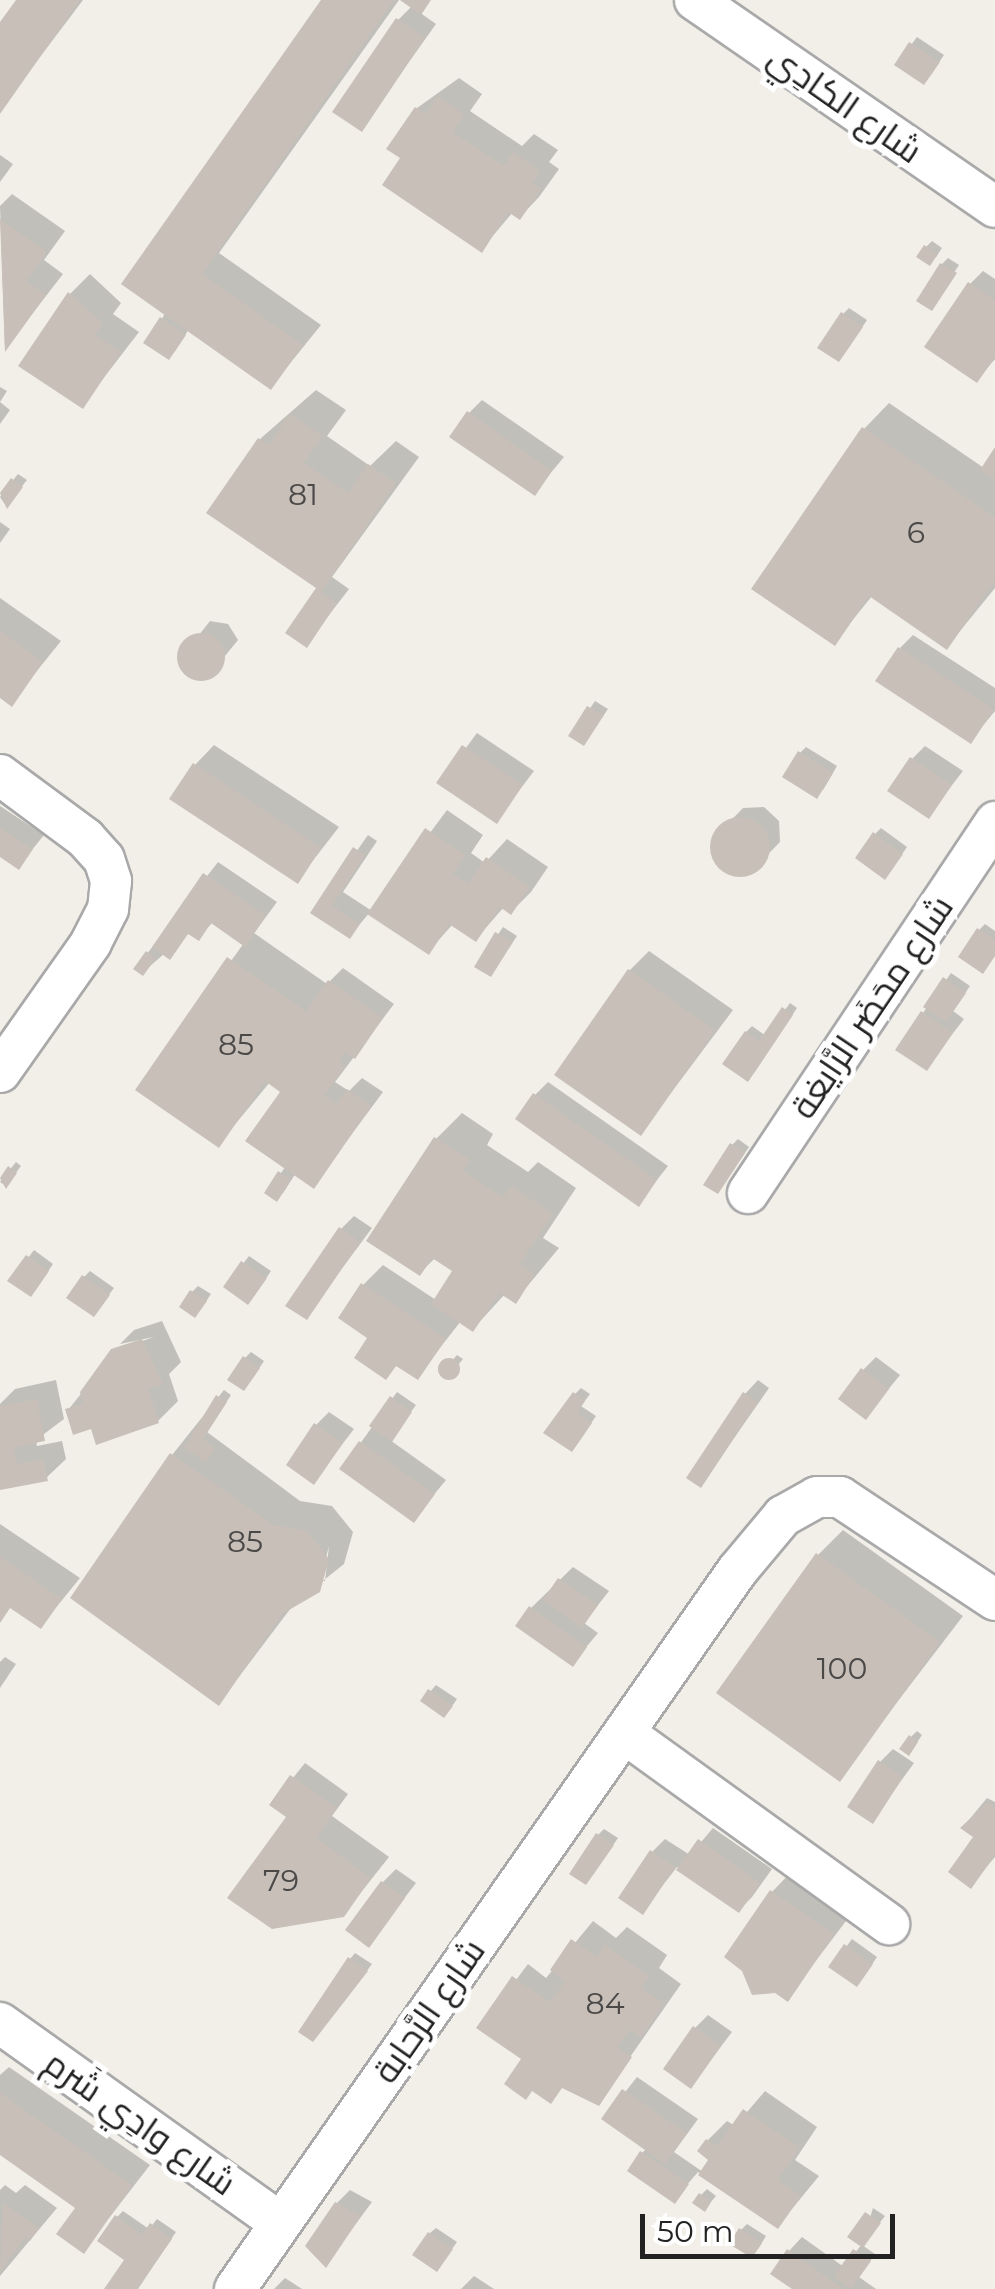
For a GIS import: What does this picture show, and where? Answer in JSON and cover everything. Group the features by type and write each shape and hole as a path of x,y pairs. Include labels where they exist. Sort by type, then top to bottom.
{"street":[{"name":"شارع الكادِي","path":"695,0 995,207"},
{"path":"0,775 85,838 104,859 111,880 108,909 91,943 0,1072"},
{"name":"شارع محَضَر الرَّايغة","path":"748,1193 995,822"},
{"name":"شارع الرَّحابة","path":"235,2289 624,1733 782,1516 817,1497 840,1497 866,1509 995,1600"},
{"path":"624,1733 889,1924"},
{"name":"شارع وادِي شَرم","path":"0,2023 280,2223"}],"building":[{"path":"16,0 80,0 0,114 0,22"},
{"path":"321,0 394,0 202,274 303,345 271,390 121,284"},
{"path":"400,0 431,0 421,15"},
{"path":"396,18 425,38 362,132 332,112"},
{"path":"909,42 940,62 924,85 894,65"},
{"path":"437,96 464,114 453,132 504,166 513,152 540,171 532,183 541,189 520,220 508,212 482,253 382,185 400,158 386,149 415,107 426,114"},
{"path":"0,219 47,252 26,281 46,295 5,352"},
{"path":"924,245 938,254 930,266 916,257"},
{"path":"940,263 957,273 932,311 916,301"},
{"path":"968,282 995,300 995,357 977,383 924,347"},
{"path":"68,292 103,323 95,335 121,352 83,409 18,366"},
{"path":"841,312 863,327 839,362 817,348"},
{"path":"160,317 186,335 169,360 143,343"},
{"path":"467,411 552,471 535,496 449,437"},
{"path":"289,414 323,436 304,463 348,493 368,464 396,483 321,592 337,603 307,648 285,633 316,588 206,513 258,438 269,445"},
{"path":"862,427 995,517 995,580 947,650 869,596 835,646 751,589"},
{"path":"995,447 995,480 980,470"},
{"path":"11,478 23,487 7,509 0,493"},
{"path":"0,631 43,662 12,707 0,698"},
{"path":"201,633 218,640 225,657 218,674 201,681 184,674 177,657 184,640"},
{"path":"898,647 994,709 971,744 875,681"},
{"path":"587,706 604,715 584,746 568,736"},
{"path":"462,745 523,785 497,824 436,783"},
{"path":"798,751 833,773 817,799 782,777"},
{"path":"910,757 952,785 929,819 887,791"},
{"path":"193,763 321,848 298,884 169,799"},
{"path":"740,817 761,826 770,847 761,868 740,877 719,868 710,847 719,826"},
{"path":"0,828 33,849 19,870 0,857"},
{"path":"425,828 465,855 453,874 468,884 486,857 530,887 511,915 500,907 476,942 449,924 429,955 367,914"},
{"path":"873,832 903,854 885,880 855,858"},
{"path":"353,847 365,855 332,906 360,924 350,939 310,913"},
{"path":"203,873 266,916 245,947 211,923 199,941 188,934 170,960 152,947"},
{"path":"977,928 995,940 995,956 983,974 958,957"},
{"path":"495,932 513,942 491,977 474,967"},
{"path":"146,951 156,958 143,976 133,969"},
{"path":"227,957 306,1011 328,980 383,1018 355,1059 345,1052 339,1062 345,1066 324,1096 336,1104 347,1089 371,1106 314,1189 245,1141 280,1092 265,1081 219,1148 135,1090"},
{"path":"628,969 715,1030 641,1136 554,1075"},
{"path":"943,977 966,993 946,1022 923,1007"},
{"path":"782,1007 793,1015 748,1082 722,1064 745,1031 759,1041"},
{"path":"921,1011 953,1033 927,1071 895,1050"},
{"path":"533,1093 657,1180 639,1207 515,1119"},
{"path":"434,1137 470,1160 463,1171 503,1197 511,1186 553,1214 520,1264 535,1274 516,1304 499,1293 473,1332 431,1304 452,1271 432,1258 420,1276 366,1241"},
{"path":"730,1143 745,1153 718,1194 703,1185"},
{"path":"8,1166 17,1173 6,1189 0,1178"},
{"path":"278,1171 291,1180 277,1202 264,1193"},
{"path":"339,1227 360,1242 307,1320 285,1306"},
{"path":"26,1255 49,1271 31,1297 7,1281"},
{"path":"241,1261 267,1278 248,1305 223,1287"},
{"path":"82,1275 110,1295 94,1317 66,1298"},
{"path":"361,1283 446,1339 418,1380 396,1366 386,1380 354,1358 367,1338 338,1318"},
{"path":"190,1290 207,1301 195,1318 179,1307"},
{"path":"142,1339 163,1384 148,1389 159,1423 96,1445 91,1429 73,1435 65,1409 83,1404 80,1392 111,1349"},
{"path":"243,1356 260,1368 244,1391 227,1380"},
{"path":"449,1358 460,1369 449,1380 438,1369"},
{"path":"861,1368 889,1389 866,1420 838,1399"},
{"path":"573,1392 585,1401 577,1413 592,1423 572,1452 543,1433"},
{"path":"743,1392 758,1402 701,1488 686,1478"},
{"path":"216,1395 227,1402 203,1439 215,1448 206,1462 184,1448"},
{"path":"390,1396 412,1412 392,1442 369,1426"},
{"path":"37,1399 45,1441 14,1447 17,1464 43,1459 48,1481 0,1490 0,1406"},
{"path":"314,1423 343,1443 314,1485 286,1465"},
{"path":"359,1441 435,1494 414,1523 339,1469"},
{"path":"170,1453 274,1525 307,1531 329,1559 320,1592 282,1614 219,1706 70,1598"},
{"path":"816,1553 940,1642 840,1782 716,1693"},
{"path":"0,1557 62,1599 41,1629 10,1608 0,1623"},
{"path":"558,1578 598,1605 582,1628 543,1600"},
{"path":"529,1606 587,1647 573,1667 515,1626"},
{"path":"428,1689 453,1706 444,1718 420,1701"},
{"path":"909,1735 918,1742 909,1756 899,1749"},
{"path":"878,1760 903,1777 873,1824 847,1807"},
{"path":"290,1775 337,1808 316,1838 371,1878 344,1917 272,1929 227,1898 286,1817 269,1805"},
{"path":"988,1802 995,1807 995,1855 971,1889 948,1872 973,1837 960,1828"},
{"path":"596,1833 614,1845 586,1885 569,1874"},
{"path":"698,1839 760,1883 739,1913 676,1870"},
{"path":"650,1850 675,1867 643,1915 618,1898"},
{"path":"381,1881 405,1898 369,1948 345,1930"},
{"path":"770,1890 834,1934 788,2002 775,1993 752,1995 742,1971 724,1957"},
{"path":"571,1939 597,1957 605,1945 649,1976 641,1988 664,2004 641,2037 630,2030 617,2047 632,2057 599,2106 562,2088 551,2104 532,2091 526,2100 504,2084 521,2059 476,2028 512,1976 550,2002 565,1981 550,1970"},
{"path":"844,1944 873,1964 857,1987 828,1967"},
{"path":"348,1957 368,1971 313,2042 298,2032"},
{"path":"693,2026 721,2046 691,2089 663,2069"},
{"path":"622,2089 687,2133 665,2164 601,2119"},
{"path":"0,2093 132,2185 84,2254 56,2234 75,2208 0,2155"},
{"path":"743,2109 800,2148 778,2180 801,2196 778,2229 698,2175 708,2160 697,2151 706,2139 717,2146"},
{"path":"640,2151 689,2184 675,2204 627,2171"},
{"path":"699,2193 711,2202 705,2212 692,2203"},
{"path":"335,2202 361,2216 326,2268 305,2246"},
{"path":"3,2203 39,2228 30,2241 25,2237 0,2272"},
{"path":"865,2212 881,2223 863,2248 847,2237"},
{"path":"115,2215 142,2235 150,2223 172,2239 137,2289 104,2289 124,2260 97,2241"},
{"path":"739,2228 762,2243 752,2258 729,2244"},
{"path":"428,2232 453,2249 437,2272 412,2255"},
{"path":"787,2249 844,2289 792,2289 770,2274"},
{"path":"853,2249 871,2261 851,2289 834,2276"}]}
